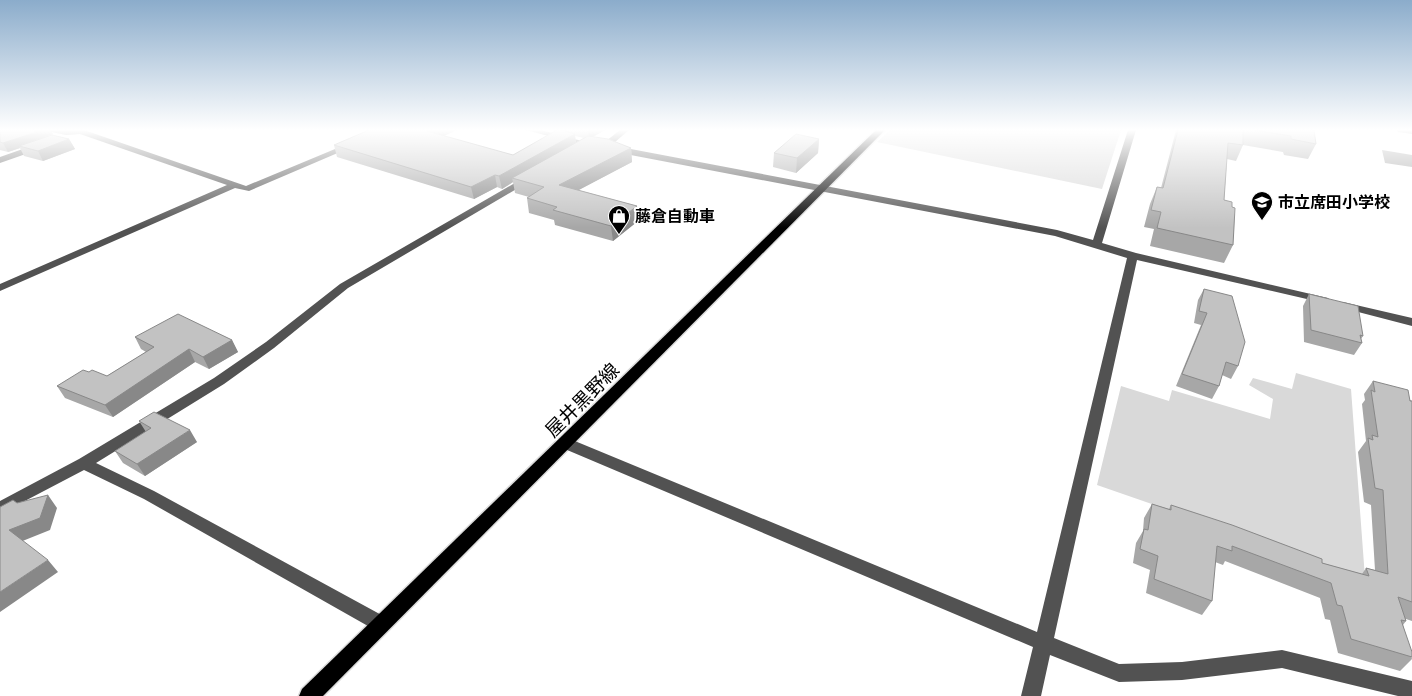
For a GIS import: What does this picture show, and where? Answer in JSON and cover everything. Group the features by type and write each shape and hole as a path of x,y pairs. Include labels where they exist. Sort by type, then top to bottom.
{"main road":[{"name":"屋井黒野線","path":"309,696 848,162"}],"street":[{"path":"171,162 246,189 309,162"},
{"path":"684,162 1057,233 1133,256 1412,322"},
{"path":"1096,246 1122,162"},
{"path":"0,508 84,463 219,381 270,345 344,286 537,173"},
{"path":"0,288 235,185"},
{"path":"1031,696 1133,256"},
{"path":"565,443 1119,673 1182,671 1282,659 1412,690"},
{"path":"84,463 150,495 381,624"}],"shaded area":[{"path":"975,162 1111,162 1102,189"},
{"path":"1412,162 1412,167 1385,163"},
{"path":"1296,373 1351,389 1365,578 1097,485 1121,386 1169,401 1172,390 1270,419 1273,399 1249,385 1253,378 1292,389"}],"building":[{"path":"391,162 523,162 499,176 495,175 471,187"},
{"path":"540,162 603,162 559,185 637,206 611,226 553,210 557,207 527,198 544,187 512,178"},
{"path":"1170,162 1227,162 1224,200 1232,202 1232,207 1235,208 1233,245 1157,228 1161,212 1151,210 1157,187 1163,188"},
{"path":"1204,289 1232,296 1245,342 1238,366 1226,362 1219,386 1182,374 1207,313 1199,311"},
{"path":"1309,294 1358,306 1363,336 1360,335 1362,343 1311,330"},
{"path":"178,314 232,340 203,357 189,349 105,405 57,386 83,370 89,372 92,370 107,376 154,347 135,337"},
{"path":"1373,381 1408,390 1410,401 1412,401 1412,602 1398,597 1406,621 1401,620 1412,657 1351,639 1342,606 1337,605 1331,583 1232,546 1232,551 1217,546 1212,601 1154,579 1158,556 1140,549 1144,529 1148,530 1152,504 1171,510 1171,505 1232,525 1322,559 1322,563 1369,576 1366,568 1388,574 1383,490 1375,488 1368,438 1373,440 1372,435 1378,437 1371,390 1375,392"},
{"path":"154,412 190,430 137,464 115,451 151,428 139,421"},
{"path":"48,495 40,518 9,530 48,560 0,592 0,507 13,500 17,503"}],"place":[{"name":"市立席田小学校","path":"1262,221"},
{"name":"藤倉自動車","path":"619,235"}]}
